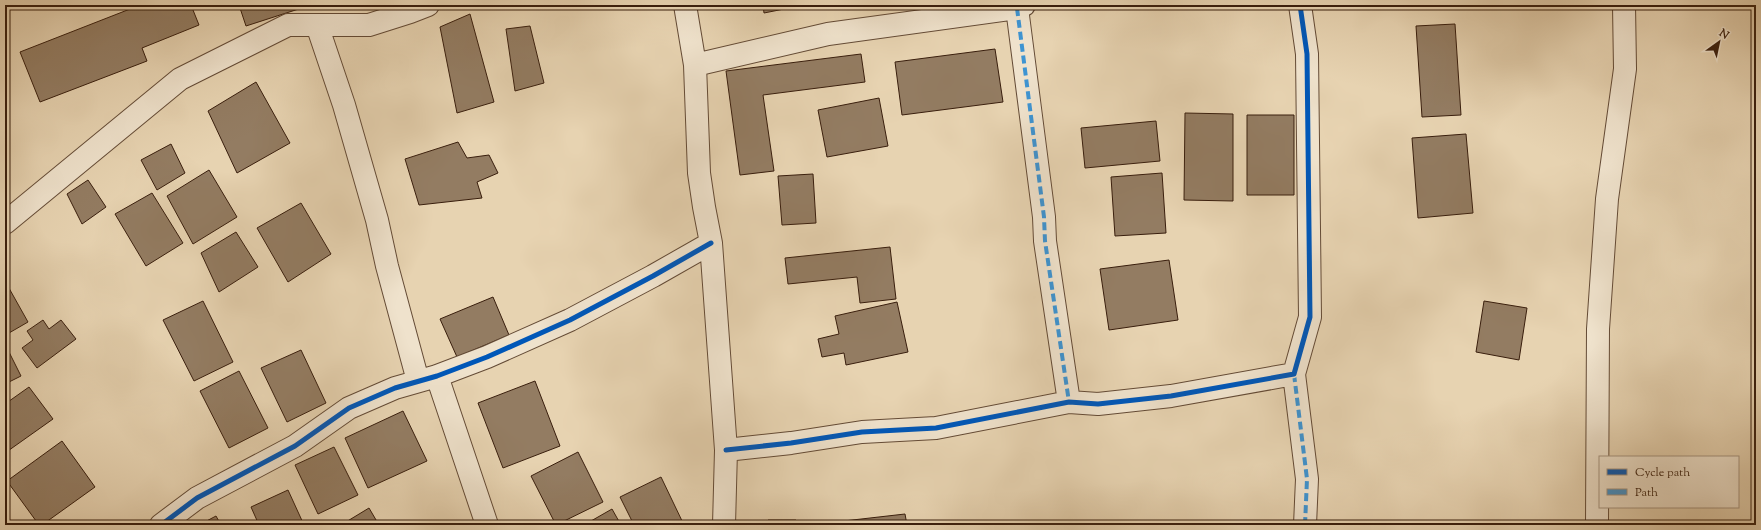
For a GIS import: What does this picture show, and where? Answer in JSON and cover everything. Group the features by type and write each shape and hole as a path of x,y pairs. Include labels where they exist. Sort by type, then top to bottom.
{"street":[{"path":"5,223 180,79 288,25 369,25 428,5"},
{"path":"685,5 695,66 699,173 711,243 726,450 724,525"},
{"path":"1300,5 1307,54 1310,317 1294,374 1307,479 1305,525"},
{"path":"1597,525 1598,329 1607,199 1625,70 1624,5"},
{"path":"695,66 828,34 1021,6 1044,217 1045,241 1069,402"},
{"path":"317,25 344,105 378,220 387,266 428,378 487,525"},
{"path":"161,525 197,498 295,446 349,408 394,388 428,378 487,357 570,320 711,243"},
{"path":"726,450 791,443 862,432 936,428 1069,402 1098,404 1171,396 1294,374"}],"building":[{"path":"129,5 191,5 199,25 142,48 147,61 40,102 20,52 130,9"},
{"path":"239,5 311,5 246,26"},
{"path":"763,5 804,5 764,13"},
{"path":"470,14 494,102 457,113 440,27"},
{"path":"1455,24 1461,115 1422,117 1416,26"},
{"path":"530,26 544,83 515,91 506,29"},
{"path":"995,49 1003,102 902,115 895,62"},
{"path":"861,54 865,82 763,95 774,171 740,175 726,71"},
{"path":"256,82 290,143 237,173 208,111"},
{"path":"879,98 888,146 827,157 818,110"},
{"path":"1185,113 1233,114 1233,201 1184,200"},
{"path":"1247,115 1294,115 1294,195 1247,195"},
{"path":"1156,121 1160,161 1085,168 1081,128"},
{"path":"1466,134 1473,213 1418,218 1412,138"},
{"path":"458,142 467,158 489,155 498,173 477,182 482,198 419,205 405,159"},
{"path":"171,144 185,173 157,190 141,160"},
{"path":"209,170 237,217 193,244 167,196"},
{"path":"1162,173 1166,233 1115,236 1111,177"},
{"path":"813,174 816,223 782,225 778,176"},
{"path":"88,180 106,207 82,224 67,194"},
{"path":"152,193 183,243 146,266 115,214"},
{"path":"301,203 331,254 288,282 257,228"},
{"path":"236,232 258,267 219,292 201,253"},
{"path":"890,247 896,299 860,303 857,277 788,284 785,258"},
{"path":"1169,260 1178,320 1109,330 1100,269"},
{"path":"5,281 28,322 9,333 5,325"},
{"path":"493,297 509,335 457,357 440,319"},
{"path":"203,301 233,362 194,381 163,320"},
{"path":"1484,301 1527,308 1519,360 1476,352"},
{"path":"897,302 908,352 846,365 844,353 822,357 818,339 839,334 835,316"},
{"path":"43,320 49,329 61,320 76,339 37,368 22,348 33,340 27,331"},
{"path":"5,344 21,376 5,384"},
{"path":"301,350 326,403 287,422 261,368"},
{"path":"239,371 268,428 229,448 200,391"},
{"path":"535,381 560,446 503,468 478,403"},
{"path":"29,387 53,419 5,453 5,404"},
{"path":"403,411 427,461 368,488 345,438"},
{"path":"62,441 95,487 42,525 39,525 7,481"},
{"path":"334,447 358,495 318,514 295,465"},
{"path":"578,452 603,502 556,525 531,476"},
{"path":"661,477 684,525 634,525 620,497"},
{"path":"288,490 304,525 259,525 251,507"},
{"path":"369,508 379,525 341,525"},
{"path":"612,509 621,525 584,525"},
{"path":"905,514 907,525 835,525 835,522"},
{"path":"216,516 221,525 199,525"},
{"path":"768,520 796,520 796,525 768,525"}],"marked path":[{"path":"1017,8 1044,217 1045,241 1069,402"},
{"path":"1294,374 1307,479 1305,525"}],"cycle path":[{"path":"726,450 791,443 862,432 936,428 1069,402 1098,404 1171,396 1294,374 1310,317 1307,54 1300,5"},
{"path":"161,525 197,498 295,446 349,408 395,388 437,376 487,357 570,320 711,243"}]}
